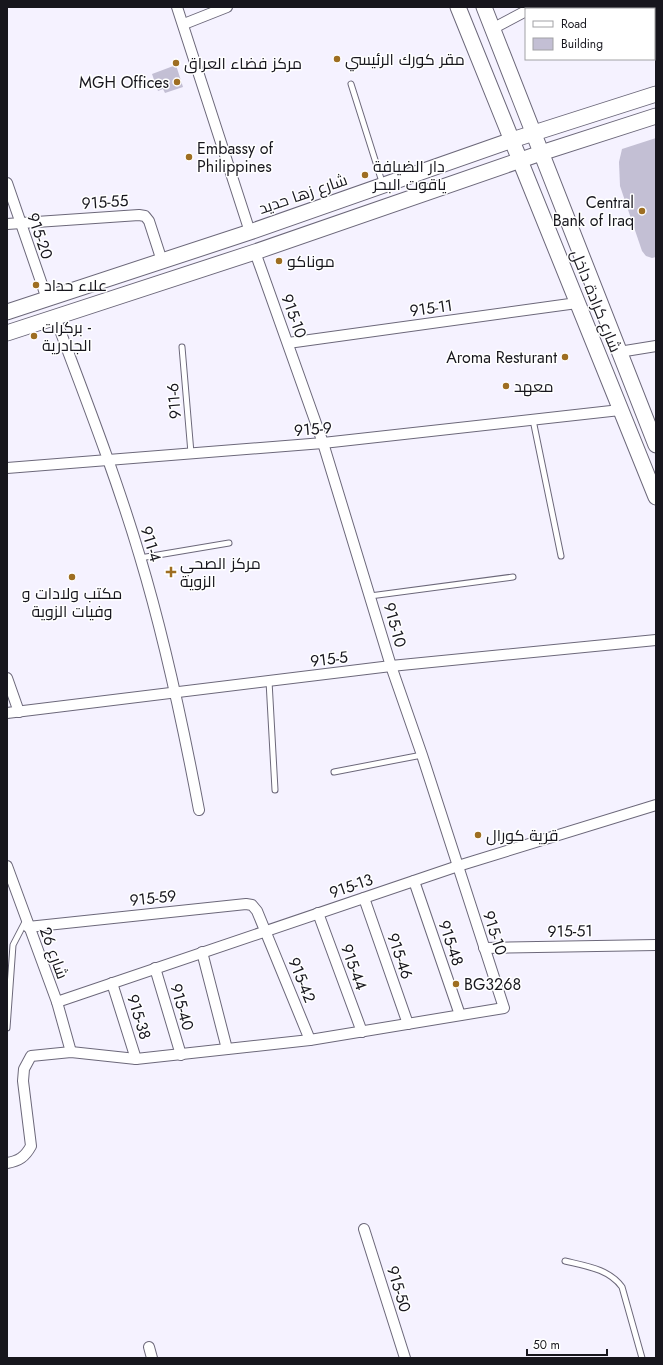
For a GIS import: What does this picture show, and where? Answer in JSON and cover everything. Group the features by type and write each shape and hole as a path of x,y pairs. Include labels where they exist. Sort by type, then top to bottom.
{"street":[{"path":"177,7 184,24 255,252"},
{"path":"184,24 227,7"},
{"name":"شارع كرادة داخل","path":"458,7 656,497"},
{"name":"شارع كرادة داخل","path":"484,7 656,445"},
{"path":"492,29 525,12"},
{"name":"شارع زها حديد","path":"7,312 250,232 512,140 656,94"},
{"path":"7,333 255,252 520,160 656,116"},
{"name":"915-20","path":"7,183 47,299"},
{"name":"915-55","path":"20,223 139,215 145,216 149,222 162,261"},
{"path":"7,224 20,223"},
{"name":"915-10","path":"255,252 323,443 391,666 422,755 504,1008 460,1015"},
{"name":"915-11","path":"288,343 577,303"},
{"name":"911-4","path":"55,317 109,459 140,558 176,692 200,810"},
{"path":"619,352 656,346"},
{"path":"618,405 635,392"},
{"name":"915-9","path":"7,468 323,443 533,420 618,405"},
{"name":"915-5","path":"7,713 391,666 656,640"},
{"path":"7,678 19,712"},
{"name":"915-13","path":"57,1002 458,866 656,805"},
{"name":"شارع 26","path":"7,866 57,1002 71,1052"},
{"name":"915-48","path":"414,881 460,1015"},
{"name":"915-46","path":"364,898 408,1024"},
{"name":"915-59","path":"27,923 246,904 252,905 257,911 266,931"},
{"name":"915-44","path":"318,913 362,1032"},
{"name":"915-42","path":"266,931 310,1040"},
{"name":"915-51","path":"484,948 656,945"},
{"path":"202,952 227,1049"},
{"name":"915-40","path":"155,968 181,1055"},
{"name":"915-38","path":"112,983 136,1060"},
{"path":"7,1163 15,1162 26,1156 31,1146 23,1094 24,1069 31,1056 71,1052 136,1060 310,1040 460,1015"},
{"name":"915-50","path":"364,1229 404,1358"},
{"path":"149,1347 152,1358"}],"lane":[{"path":"351,84 383,186"},
{"name":"911-6","path":"182,347 191,453"},
{"path":"533,420 561,556"},
{"path":"140,558 229,543"},
{"path":"370,596 513,577"},
{"path":"269,681 275,790"},
{"path":"334,772 422,755"},
{"path":"7,1028 13,945 27,923"},
{"path":"565,1261 608,1273 616,1279 622,1287 642,1358"}],"building":[{"path":"176,65 183,87 165,93 163,89 158,91 152,74"},
{"name":"Central Bank of Iraq","path":"656,138 656,257 652,258 646,256 642,251 620,186 619,162 622,149"}],"place":[{"name":"مقر كورك الرئيسي","path":"337,59"},
{"name":"مركز فضاء العراق","path":"176,63"},
{"name":"MGH Offices","path":"177,82"},
{"name":"Embassy of Philippines","path":"189,157"},
{"name":"دار الضيافة ياقوت البحر","path":"365,175"},
{"name":"Central Bank of Iraq","path":"642,211"},
{"name":"موناكو","path":"279,261"},
{"name":"علاء حداد","path":"36,285"},
{"name":"بركرات - الجادرية","path":"34,336"},
{"name":"Aroma Resturant","path":"565,357"},
{"name":"معهد","path":"506,386"},
{"name":"مركز الصحي الزوية","path":"171,572"},
{"name":"مكتب ولادات و وفيات الزوية","path":"72,577"},
{"name":"قرية كورال","path":"478,835"},
{"name":"BG3268","path":"456,984"}]}
